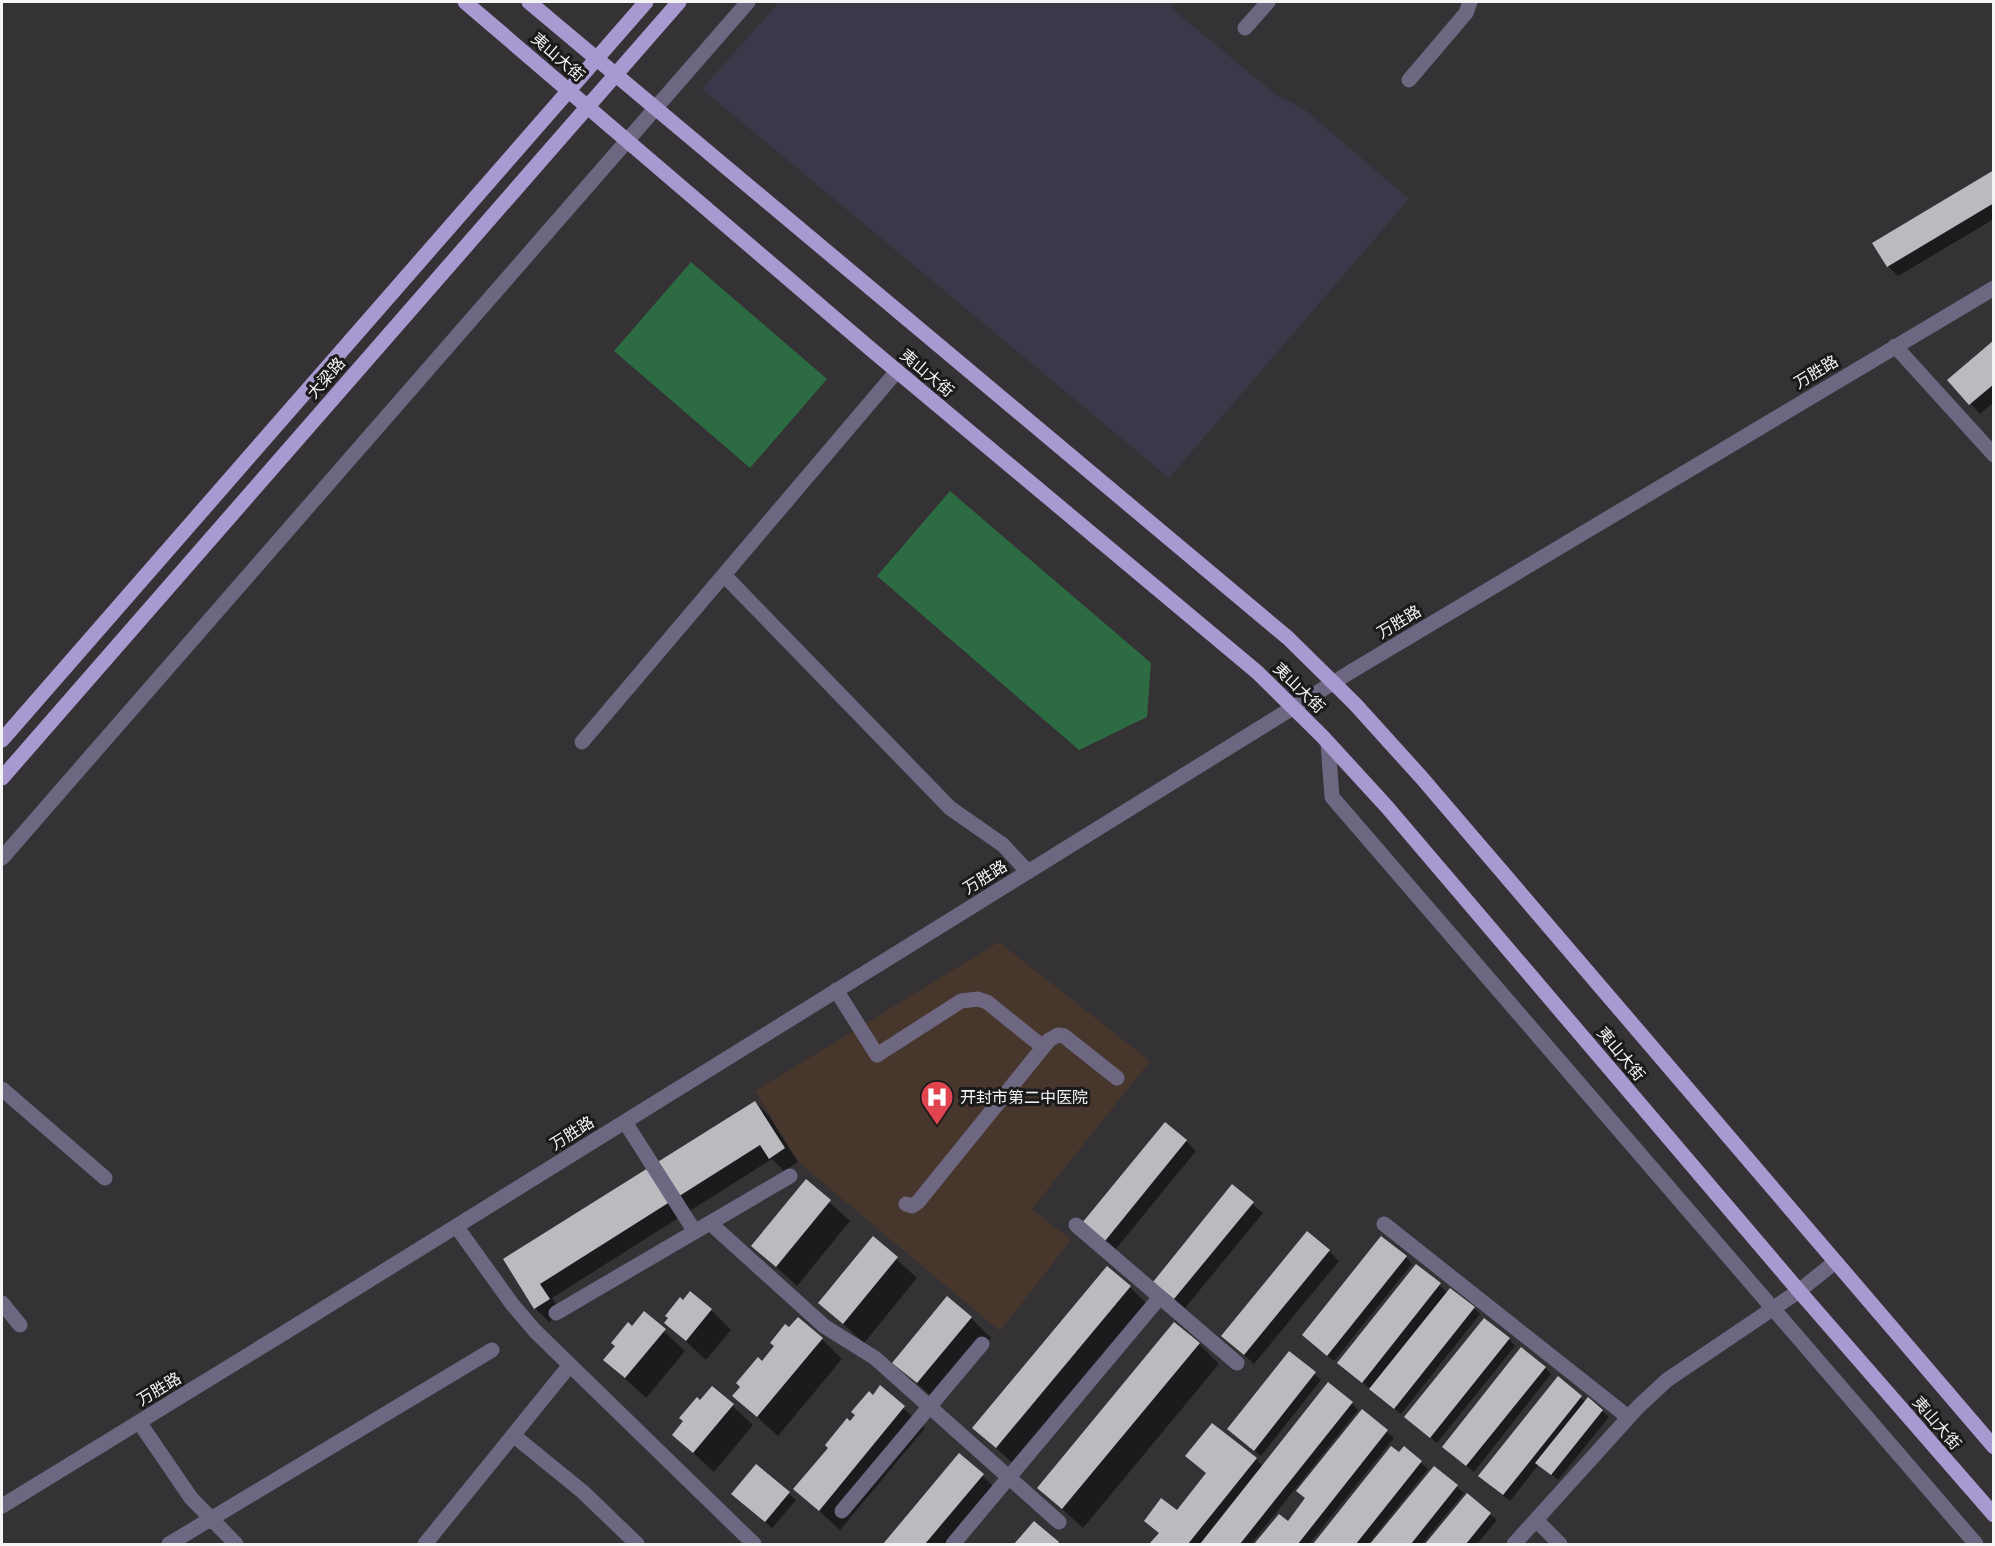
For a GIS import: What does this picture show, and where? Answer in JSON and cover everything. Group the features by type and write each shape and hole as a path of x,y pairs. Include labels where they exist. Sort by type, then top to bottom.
{"main road":[{"name":"夷山大街","path":"465,2 897,371 1257,672 1293,707 1387,807 1799,1291 1994,1515"},
{"name":"夷山大街","path":"528,2 1288,638 1333,682 1421,777 1994,1447"},
{"name":"大梁路","path":"2,740 646,2"},
{"name":"大梁路","path":"2,778 679,2"}],"street":[{"path":"2,858 748,2"},
{"path":"1245,28 1268,2"},
{"path":"1409,80 1466,14 1470,2"},
{"name":"万胜路","path":"2,1506 1333,682 1994,288"},
{"path":"1895,346 1994,455"},
{"path":"582,742 897,371"},
{"path":"724,575 950,808 1003,845 1028,872"},
{"path":"1328,743 1332,797 1976,1545"},
{"path":"836,990 877,1055 961,1001 978,999 987,1002 1043,1047"},
{"path":"906,1204 912,1206 918,1202 1049,1040 1058,1035 1065,1036 1118,1078"},
{"path":"2,1089 105,1178"},
{"path":"625,1122 695,1232"},
{"path":"556,1313 790,1176"},
{"path":"710,1223 824,1326 876,1358 1059,1522"},
{"path":"1384,1224 1628,1417"},
{"path":"1076,1225 1237,1363"},
{"path":"456,1226 512,1304 535,1331 754,1545"},
{"path":"1514,1545 1628,1417 1667,1380 1772,1310 1835,1262"},
{"path":"953,1545 1160,1297"},
{"path":"2,1303 20,1325"},
{"path":"842,1511 982,1344"},
{"path":"169,1545 492,1350"},
{"path":"425,1545 570,1365"},
{"path":"139,1422 190,1498 236,1545"},
{"path":"513,1435 583,1492 637,1545"},
{"path":"1536,1520 1560,1545"}],"shaded area":[{"path":"779,2 1174,2 1170,7 1275,94 1304,109 1409,199 1169,478 702,89"},
{"name":"开封市第二中医院","path":"999,942 1150,1061 1032,1209 1071,1240 1000,1331 798,1162 755,1091"}],"green space":[{"path":"691,262 827,379 750,468 614,351"},
{"path":"950,491 1151,663 1147,717 1079,750 877,576"}],"building":[{"path":"1994,170 1994,203 1887,267 1872,243"},
{"path":"1994,340 1994,384 1969,405 1947,380"},
{"path":"755,1101 785,1148 769,1159 760,1145 540,1284 550,1299 534,1309 503,1259"},
{"path":"1165,1122 1187,1140 1105,1241 1082,1223"},
{"path":"806,1179 831,1200 776,1267 751,1246"},
{"path":"1232,1184 1254,1202 1174,1299 1153,1282"},
{"path":"1307,1231 1330,1250 1244,1355 1221,1336"},
{"path":"873,1236 898,1257 843,1324 818,1303"},
{"path":"1381,1236 1407,1256 1327,1356 1302,1335"},
{"path":"1416,1264 1441,1283 1362,1383 1337,1363"},
{"path":"1107,1266 1131,1286 996,1448 972,1428"},
{"path":"1450,1288 1475,1307 1394,1409 1369,1389"},
{"path":"690,1291 712,1309 686,1341 664,1323 668,1318 665,1316 680,1297 683,1300"},
{"path":"947,1296 972,1317 917,1383 892,1363"},
{"path":"644,1311 666,1329 625,1378 603,1360 615,1346 611,1343 628,1322 632,1326"},
{"path":"798,1317 823,1338 757,1417 732,1396 740,1387 736,1383 758,1357 762,1361 774,1346 770,1343 785,1324 789,1327"},
{"path":"1484,1318 1510,1338 1430,1438 1404,1417"},
{"path":"1174,1322 1200,1343 1062,1509 1037,1488"},
{"path":"1521,1347 1546,1367 1466,1466 1442,1447"},
{"path":"1289,1351 1316,1372 1254,1451 1227,1429"},
{"path":"1558,1376 1582,1396 1503,1495 1478,1476"},
{"path":"1328,1382 1353,1402 1240,1544 1200,1544"},
{"path":"880,1385 905,1406 819,1511 793,1489 828,1448 825,1445 847,1418 850,1421 855,1415 851,1412 869,1391 873,1395"},
{"path":"712,1386 734,1404 693,1453 672,1435 683,1421 679,1418 697,1397 700,1400"},
{"path":"1588,1397 1603,1410 1551,1475 1535,1463"},
{"path":"1362,1409 1388,1430 1298,1544 1254,1544 1279,1514 1288,1521 1305,1498 1296,1491"},
{"path":"1212,1423 1257,1458 1188,1544 1149,1544 1159,1533 1144,1521 1161,1498 1177,1510 1206,1473 1185,1456"},
{"path":"1391,1446 1399,1452 1404,1446 1422,1461 1356,1544 1313,1544"},
{"path":"959,1453 984,1474 925,1544 883,1544"},
{"path":"756,1464 790,1492 765,1522 731,1494"},
{"path":"1434,1466 1458,1485 1411,1544 1370,1544"},
{"path":"1467,1493 1491,1513 1466,1544 1425,1544"},
{"path":"1034,1521 1059,1542 1058,1544 1014,1544"}],"place":[{"name":"开封市第二中医院","path":"937,1126"}]}
